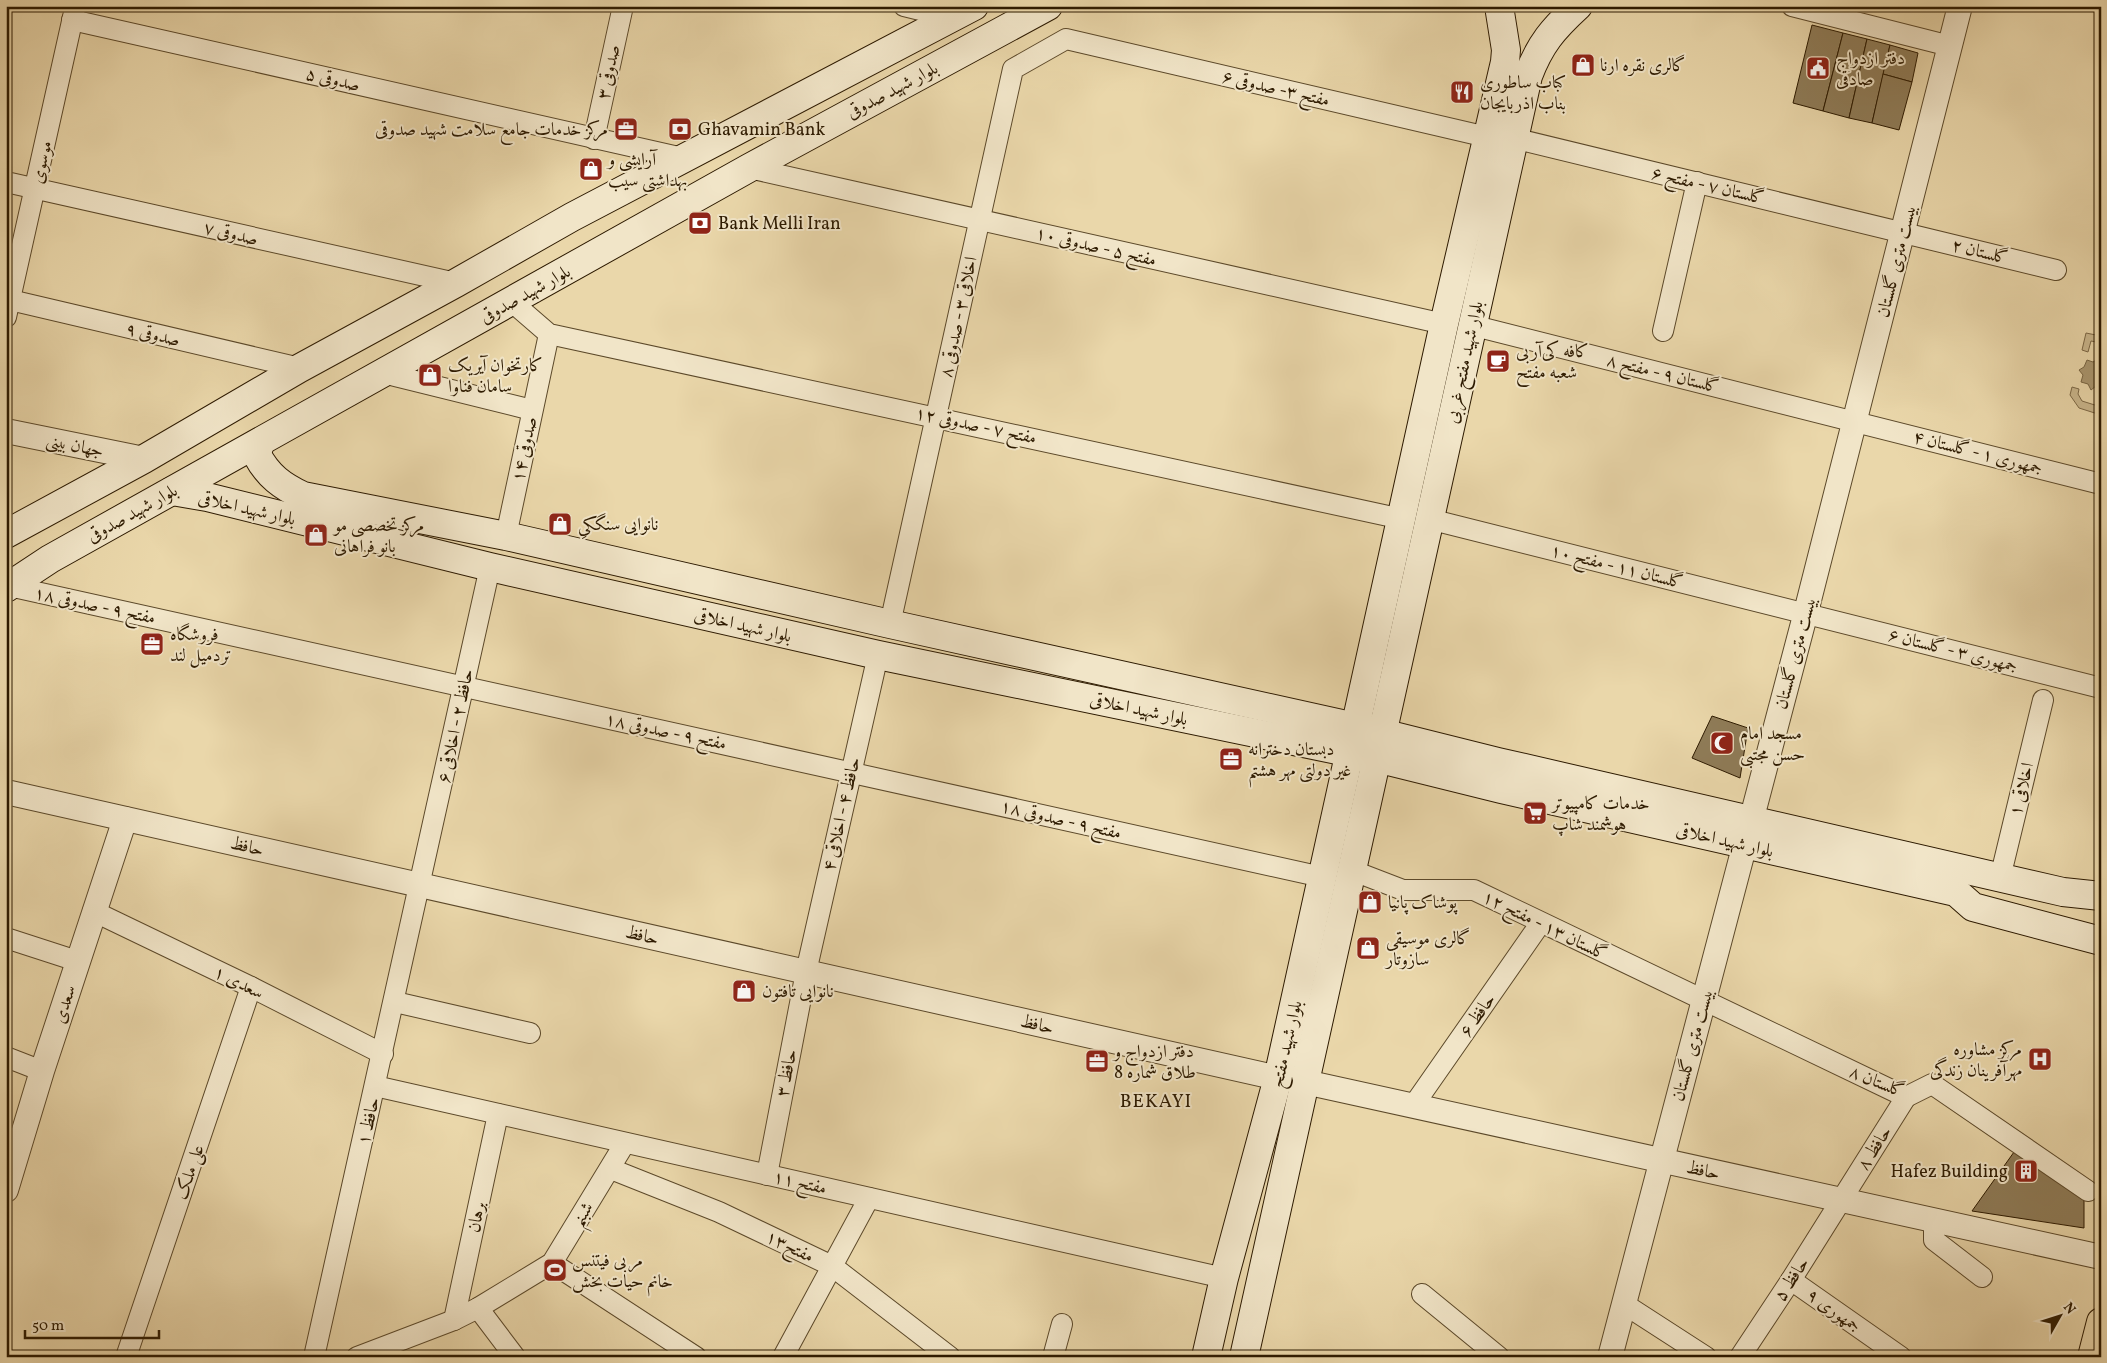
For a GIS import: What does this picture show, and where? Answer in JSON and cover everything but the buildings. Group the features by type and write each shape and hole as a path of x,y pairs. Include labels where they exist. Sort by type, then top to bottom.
{"main road":[{"name":"بلوار شهید صدوقی","path":"8,587 50,560 748,168 1048,6"},
{"name":"بلوار شهید مفتح غربی","path":"1366,743 1377,693 1402,519 1486,137 1505,62 1506,50 1499,6"},
{"name":"بلوار شهید مفتح غربی","path":"1377,693 1429,519 1528,76 1537,52 1554,28 1578,6"},
{"name":"بلوار شهید صدوقی","path":"6,534 144,459 300,368 456,284 572,217 963,12"},
{"name":"بلوار شهید اخلاقی","path":"260,442 257,455 265,470 283,486 303,496 506,536 890,624 1366,743 1745,845 1956,892 1973,907 2101,941"},
{"path":"275,514 247,496 248,488 252,482 262,479 283,486"},
{"name":"بلوار شهید اخلاقی","path":"172,491 207,497 490,567 878,655 1366,743 1498,762 1752,819 2000,878 2063,892 2101,896"},
{"name":"بلوار شهید مفتح","path":"1206,1357 1224,1278 1278,1078 1322,877 1355,792 1366,743"},
{"name":"بلوار شهید مفتح","path":"1244,1357 1306,1082 1351,870 1355,792"},
{"path":"2092,1357 2101,1322"}],"street":[{"name":"صدوقی ۳","path":"594,138 623,6"},
{"path":"904,6 963,12"},
{"path":"1792,6 1950,46"},
{"name":"بیست متری گلستان","path":"1610,1357 1806,612 1960,6"},
{"name":"صدوقی ۵","path":"74,13 683,158"},
{"name":"موسوی","path":"8,306 74,13"},
{"name":"مفتح ۳- صدوقی ۶","path":"1066,39 1486,137"},
{"name":"اخلاقی ۳ - صدوقی ۸","path":"890,624 1014,69 1066,39"},
{"name":"گلستان ۷ - مفتح ۶","path":"1513,138 1903,231"},
{"name":"مفتح ۵ - صدوقی ۱۰","path":"748,168 1444,324"},
{"name":"صدوقی ۷","path":"6,182 456,284"},
{"path":"1663,331 1696,182"},
{"name":"گلستان ۲","path":"1903,231 2056,270"},
{"path":"512,302 549,334"},
{"name":"صدوقی ۹","path":"8,306 300,368"},
{"name":"گلستان ۹ - مفتح ۸","path":"1471,325 1855,421"},
{"name":"مفتح ۷ - صدوقی ۱۲","path":"549,334 936,416 1402,519"},
{"name":"صدوقی ۱۴","path":"506,536 549,334"},
{"path":"383,373 532,410"},
{"name":"جمهوری ۱ - گلستان ۴","path":"1855,421 2101,484"},
{"name":"جهان بینی","path":"6,431 144,459"},
{"name":"گلستان ۱۱ - مفتح ۱۰","path":"1429,519 1806,612"},
{"name":"حافظ ۲ - اخلاقی ۶","path":"421,885 490,567"},
{"name":"مفتح ۹ - صدوقی ۱۸","path":"8,587 1322,877"},
{"name":"جمهوری ۳ - گلستان ۶","path":"1806,612 2101,688"},
{"name":"حافظ ۴ - اخلاقی ۴","path":"806,972 878,655"},
{"name":"اخلاقی ۱","path":"2000,878 2043,700"},
{"name":"حافظ","path":"6,792 1278,1078"},
{"name":"سعدی","path":"6,1190 93,911 125,819"},
{"name":"گلستان ۱۳ - مفتح ۱۲","path":"1351,870 1403,890 1474,890 1540,924 1704,1001"},
{"name":"حافظ ۱","path":"314,1357 421,885"},
{"name":"سعدی ۱","path":"93,911 251,987 382,1054"},
{"name":"حافظ ۶","path":"1413,1106 1540,924"},
{"path":"6,938 77,961"},
{"name":"حافظ ۳","path":"767,1174 806,972"},
{"name":"علی ملک","path":"126,1357 251,987"},
{"name":"گلستان ۸","path":"1704,1001 1906,1097 1932,1084 2088,1192"},
{"path":"395,1002 530,1033"},
{"path":"6,1057 42,1071"},
{"name":"حافظ","path":"1306,1082 2101,1257"},
{"name":"مفتح ۱۱","path":"375,1086 1224,1278"},
{"name":"حافظ ۸","path":"1842,1200 1906,1097"},
{"name":"برهان","path":"454,1320 498,1114"},
{"name":"شبنم","path":"357,1357 454,1320 478,1308 552,1263 625,1143"},
{"name":"مفتح۱۳","path":"610,1169 719,1212 832,1266 950,1357"},
{"path":"783,1357 869,1198"},
{"name":"حافظ ۵","path":"1740,1357 1842,1200"},
{"path":"1934,1220 1934,1240 1982,1277"},
{"path":"552,1263 696,1357"},
{"name":"جمهوری ۹","path":"1791,1280 1901,1357"},
{"path":"1422,1294 1499,1357"},
{"path":"1624,1304 1706,1357"},
{"path":"478,1308 515,1357"},
{"path":"1053,1357 1062,1324"}],"shaded area":[{"path":"2086,333 2101,336 2101,343 2091,341 2088,352 2082,350"},
{"path":"2098,359 2101,363 2101,388 2096,386 2091,390 2088,384 2081,382 2083,375 2079,370 2084,367 2087,360 2093,362"},
{"path":"2072,387 2079,389 2078,394 2082,401 2098,406 2101,397 2101,415 2079,408 2070,395"}],"place":[{"name":"گالری نقره ارنا","path":"1583,65"},
{"name":"دفتر ازدواج صادقی","path":"1818,68"},
{"name":"کباب ساطوری بناب اذربایجان","path":"1462,92"},
{"name":"مرکز خدمات جامع سلامت شهید صدوقی","path":"626,129"},
{"name":"Ghavamin Bank","path":"680,129"},
{"name":"آرایشی و بهداشتی سیب","path":"591,169"},
{"name":"Bank Melli Iran","path":"700,223"},
{"name":"کافه کی‌آربی شعبه مفتح","path":"1498,361"},
{"name":"کارتخوان آیریک سامان فناوا","path":"430,375"},
{"name":"نانوایی سنگکیِ","path":"560,524"},
{"name":"مرکز تخصصی مو بانو فراهانی","path":"316,535"},
{"name":"فروشگاه تردمیل لند","path":"152,644"},
{"name":"مسجد امام حسن مجتبی","path":"1722,743"},
{"name":"دبستان دخترانه غیر دولتی مهر هشتم","path":"1231,759"},
{"name":"خدمات کامپیوتر هوشمند شاپ","path":"1535,813"},
{"name":"پوشاک پانیا","path":"1370,902"},
{"name":"گالری موسیقی سازوتار","path":"1368,948"},
{"name":"نانوایی تافتون","path":"744,991"},
{"name":"مرکز مشاوره مهرآفرینان زندگی","path":"2040,1059"},
{"name":"دفتر ازدواج و طلاق شماره 8","path":"1097,1061"},
{"name":"Hafez Building","path":"2026,1171"},
{"name":"مربی فیتنس خانم حیات بخش","path":"555,1270"}],"district":[{"name":"BEKAYI","path":"1156,1100"}]}
